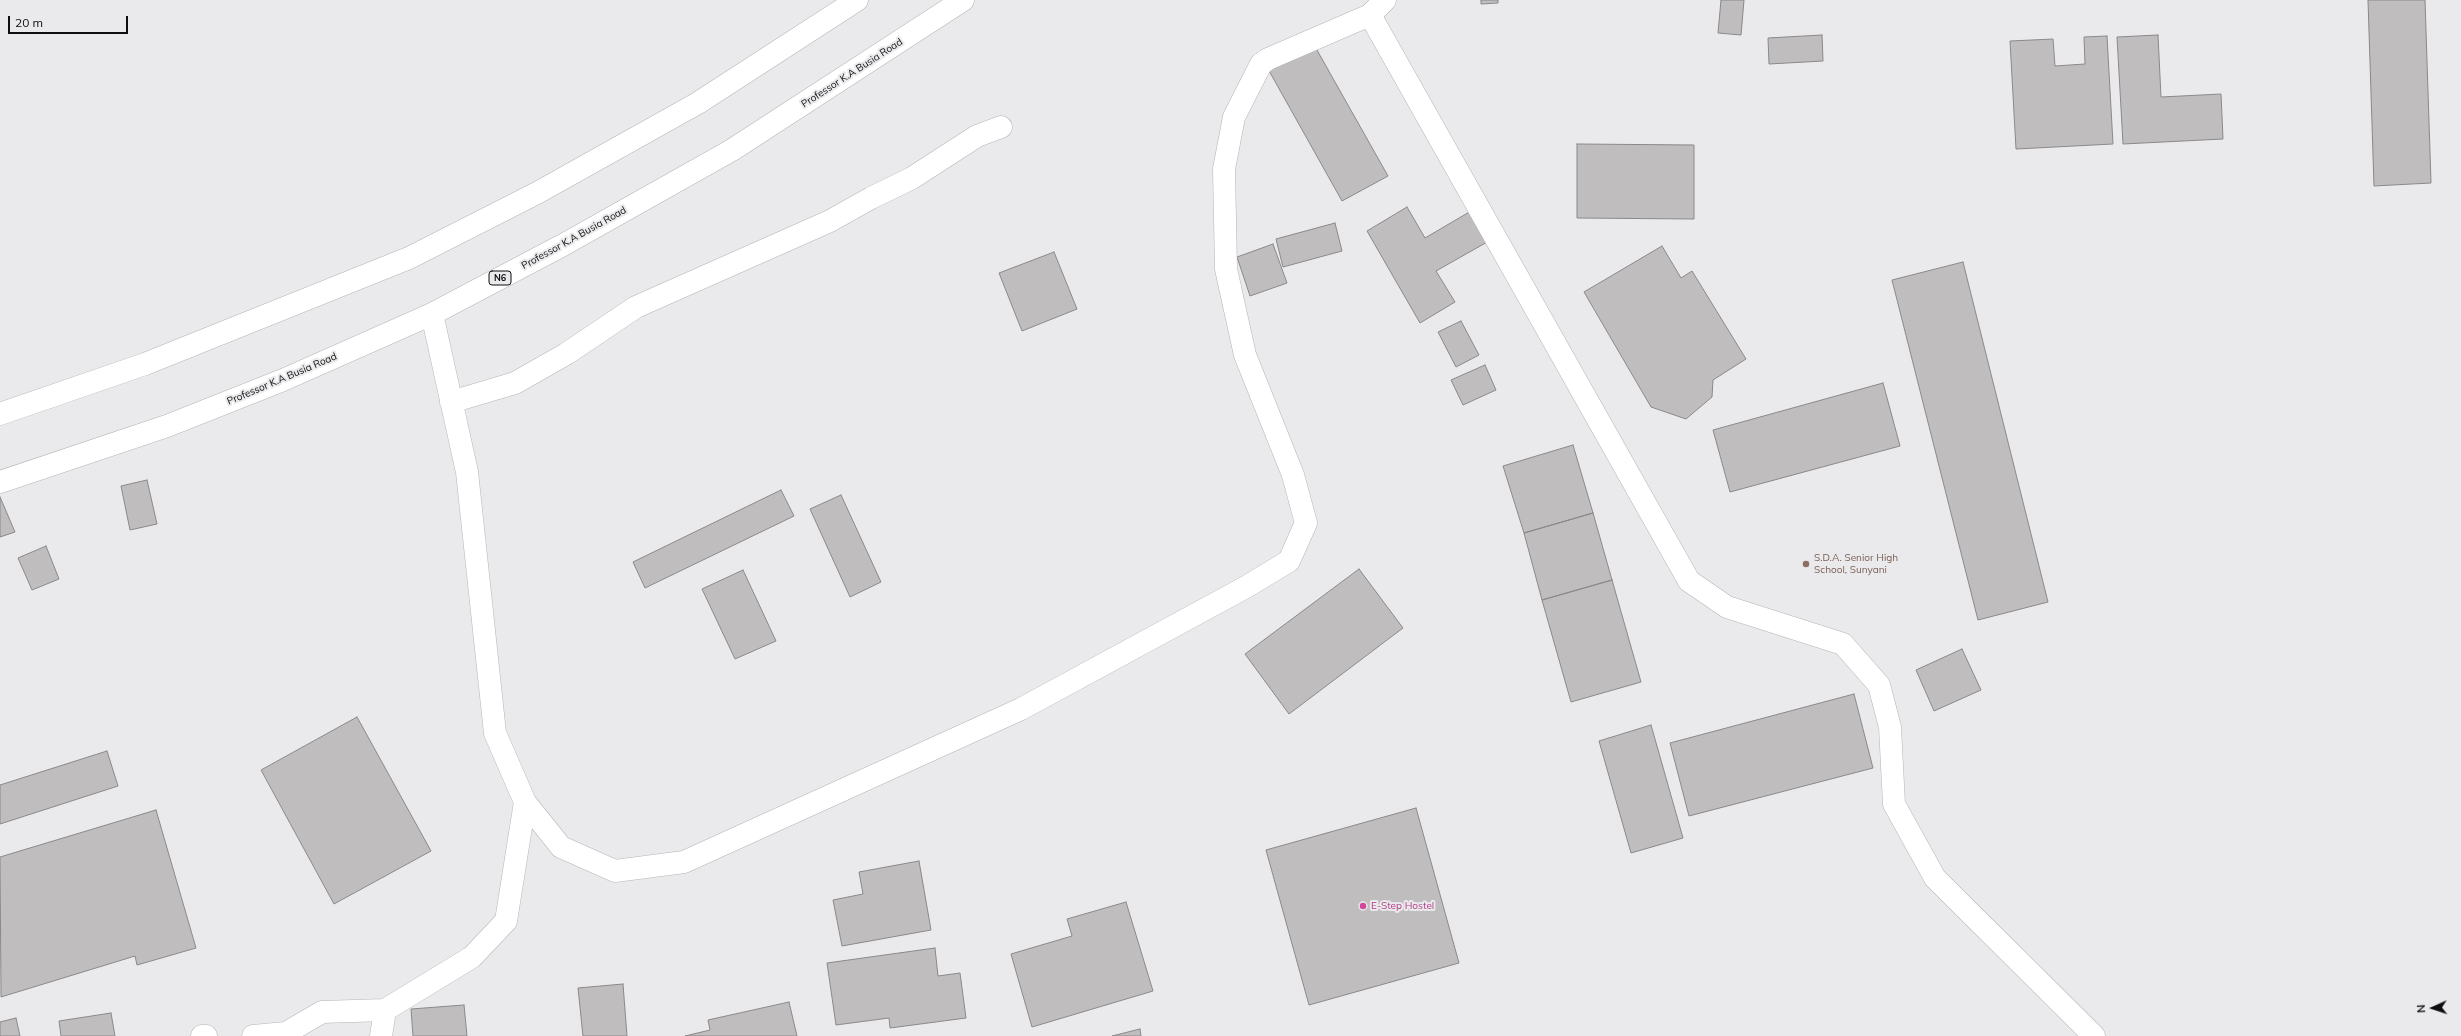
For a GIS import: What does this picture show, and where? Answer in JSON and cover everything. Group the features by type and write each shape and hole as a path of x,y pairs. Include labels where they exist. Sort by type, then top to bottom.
{"street":[{"path":"0,414 145,364 409,258 537,193 698,103 857,0"},
{"name":"Professor K.A Busia Road","path":"0,482 167,426 283,380 432,314 563,245 732,150 962,0"},
{"path":"432,314 467,472 495,733 525,802 561,847 615,871 684,862 1021,709 1246,587 1289,561 1306,522 1293,475 1244,348 1226,269 1224,169 1234,117 1261,64 1268,58 1370,15 1385,0"},
{"path":"1370,15 1689,581 1727,607 1843,644 1879,685 1890,727 1894,804 1935,878 2094,1036"},
{"path":"451,402 515,383 566,354 636,307 830,221 871,198 912,178 977,136 1001,127"},
{"path":"253,1036 286,1033 322,1012 385,1010 472,957 506,921 525,802"},
{"path":"381,1036 385,1010"}],"building":[{"path":"1481,0 1498,0 1498,3 1481,4"},
{"path":"1721,0 1744,0 1741,35 1718,33"},
{"path":"2368,0 2425,0 2431,183 2374,186"},
{"path":"1822,35 1823,61 1769,64 1768,38"},
{"path":"2158,35 2161,97 2221,94 2223,139 2123,144 2117,37"},
{"path":"2107,36 2113,144 2016,149 2010,41 2053,39 2055,66 2085,64 2084,37"},
{"path":"1313,43 1388,176 1342,201 1268,69"},
{"path":"1577,144 1694,145 1694,219 1577,218"},
{"path":"1407,207 1425,238 1471,211 1489,241 1436,271 1455,302 1420,323 1367,231"},
{"path":"1335,223 1342,251 1283,267 1276,239"},
{"path":"1273,244 1287,283 1250,296 1237,257"},
{"path":"1662,246 1681,278 1692,271 1746,359 1713,380 1712,397 1686,419 1651,407 1584,292"},
{"path":"1054,252 1077,309 1022,331 999,273"},
{"path":"1963,262 2048,602 1978,620 1892,280"},
{"path":"1461,321 1479,355 1456,367 1438,332"},
{"path":"1485,365 1496,390 1463,405 1451,380"},
{"path":"1883,383 1900,446 1730,492 1713,430"},
{"path":"1573,445 1593,513 1524,533 1503,466"},
{"path":"147,480 157,524 130,530 121,486"},
{"path":"781,490 794,516 645,588 633,562"},
{"path":"841,495 881,582 850,597 810,509"},
{"path":"0,497 15,532 0,537"},
{"path":"1593,513 1612,580 1542,600 1524,533"},
{"path":"46,546 59,579 32,590 18,558"},
{"path":"1359,569 1403,628 1289,714 1245,654"},
{"path":"743,570 776,641 735,659 702,589"},
{"path":"1612,580 1641,682 1571,702 1542,600"},
{"path":"1962,649 1981,690 1934,711 1916,670"},
{"path":"1854,694 1873,768 1689,816 1670,743"},
{"path":"357,717 431,851 334,904 261,770"},
{"path":"1651,725 1683,838 1631,853 1599,741"},
{"path":"107,751 118,786 0,824 0,785"},
{"name":"E-Step Hostel","path":"1416,808 1459,963 1309,1005 1266,850"},
{"path":"156,810 196,948 137,965 135,956 1,997 0,857"},
{"path":"919,861 931,930 842,946 833,900 863,894 859,872"},
{"path":"1126,902 1153,991 1032,1027 1011,954 1072,936 1067,919"},
{"path":"935,948 938,976 960,973 966,1018 890,1028 889,1018 836,1025 827,963"},
{"path":"623,984 627,1036 583,1036 578,988"},
{"path":"789,1002 797,1036 685,1036 710,1030 708,1020"},
{"path":"464,1005 467,1036 413,1036 411,1009"},
{"path":"111,1013 115,1036 61,1036 59,1021"},
{"path":"16,1018 20,1036 0,1036 0,1022"},
{"path":"1140,1029 1141,1036 1112,1036"}],"place":[{"name":"S.D.A. Senior High School, Sunyani","path":"1806,564"},
{"name":"E-Step Hostel","path":"1363,906"}]}
